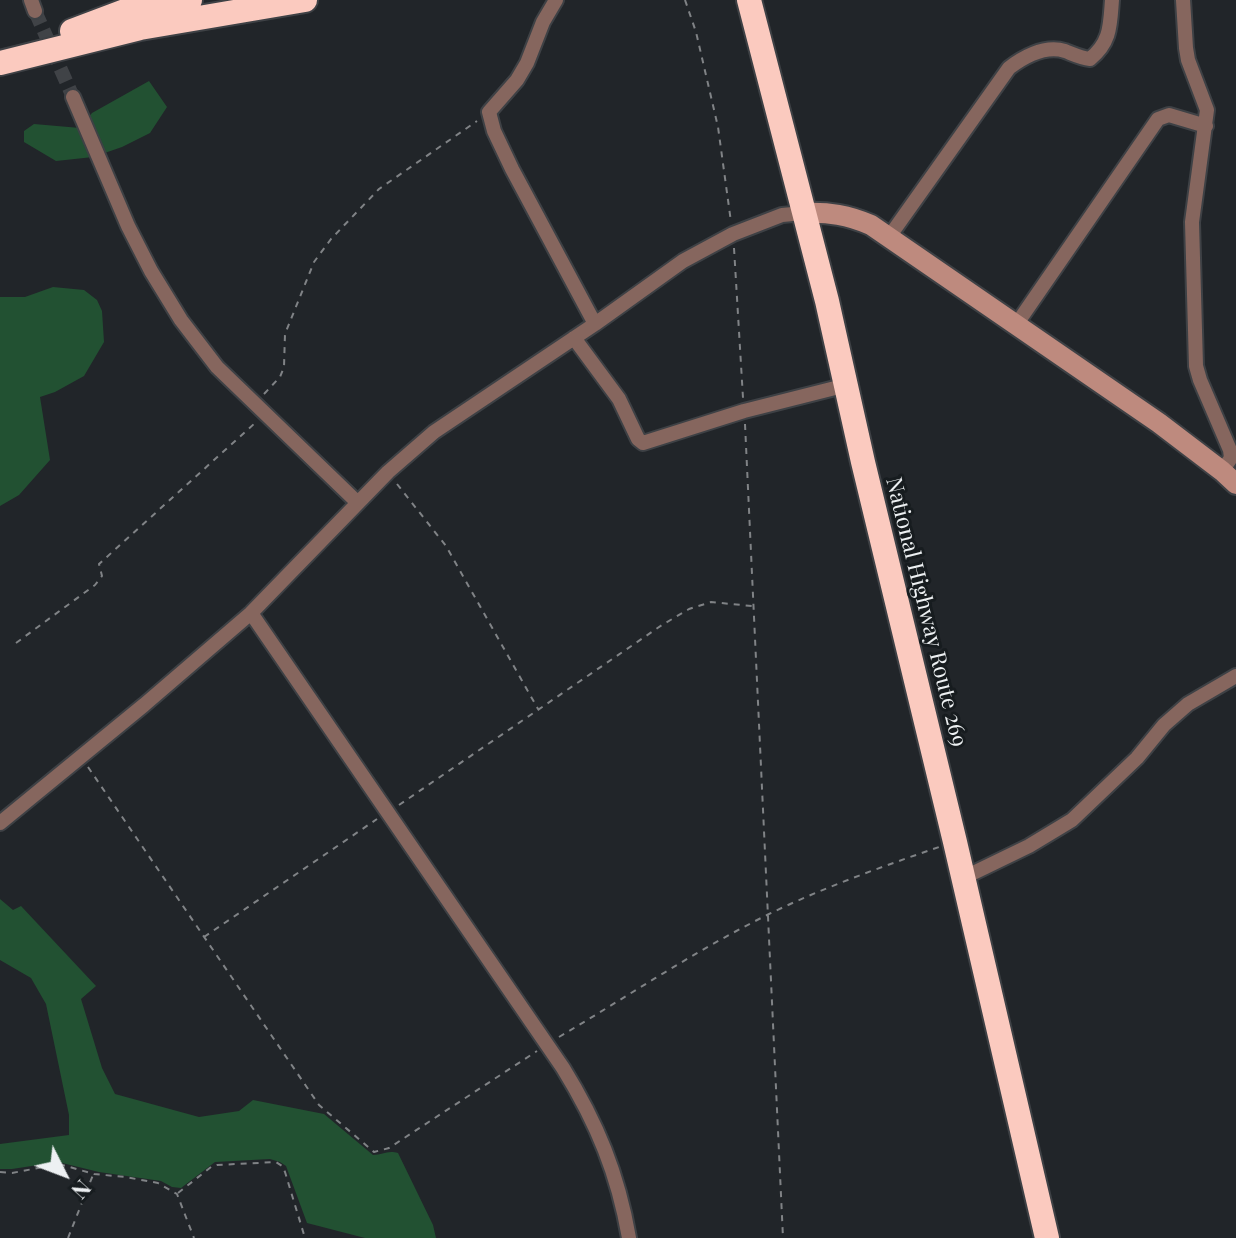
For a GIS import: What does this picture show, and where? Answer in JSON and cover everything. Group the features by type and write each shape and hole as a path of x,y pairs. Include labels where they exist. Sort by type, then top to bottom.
{"highway":[{"path":"36,44 155,0"},
{"path":"0,55 190,0"},
{"path":"0,63 140,28 305,0"},
{"name":"National Highway Route 269","path":"749,0 847,385 1047,1238"}],"street":[{"path":"556,0 517,80 489,112 494,131 512,169 595,324"},
{"path":"889,237 1009,68 1034,53 1052,49 1090,59 1109,33 1112,0"},
{"path":"1183,0 1186,48 1193,77 1207,110 1192,222 1196,366 1230,450 1229,478"},
{"path":"73,97 128,226 181,320 217,367 358,503"},
{"path":"1016,325 1158,119 1169,115 1206,126"},
{"path":"0,823 251,613 388,472 434,432 683,261 733,234 782,215 828,212 854,217 871,225 1159,423 1229,478"},
{"path":"574,338 619,399 638,439 643,443 744,411 847,385"},
{"path":"251,613 582,1099 615,1176 629,1238"},
{"path":"963,878 1029,846 1072,820 1137,758 1164,725 1188,704 1236,676"}],"path":[{"path":"685,0 696,32 718,127 733,234 783,1238"},
{"path":"16,643 95,585 102,576 99,564 260,409 284,367 285,334 314,262 331,239 379,189 489,112"},
{"path":"388,472 446,546 539,710"},
{"path":"203,938 662,625 689,609 711,602 753,606"},
{"path":"80,756 319,1105 374,1152 389,1148 547,1045 767,915 884,865 955,842"},
{"path":"177,1194 217,1165 276,1162 285,1172 305,1238"},
{"path":"0,1172 12,1173 59,1164 94,1174 158,1183 177,1194 194,1238"},
{"path":"68,1238 94,1174"}],"green space":[{"path":"149,81 167,107 150,133 122,147 93,157 56,161 24,142 24,131 34,124 80,128 92,113"},
{"path":"53,287 84,290 97,300 102,311 104,342 84,376 40,397 50,460 19,495 0,506 0,297 25,297"},
{"path":"0,899 13,910 21,906 96,986 81,999 102,1068 115,1094 199,1117 239,1111 253,1100 324,1114 373,1155 398,1153 433,1225 436,1238 365,1238 307,1223 286,1166 270,1159 215,1162 181,1188 161,1181 58,1162 0,1169 0,1144 69,1135 69,1115 46,1004 31,978 0,960"}],"tunnel":[{"path":"35,11 73,97"}]}
